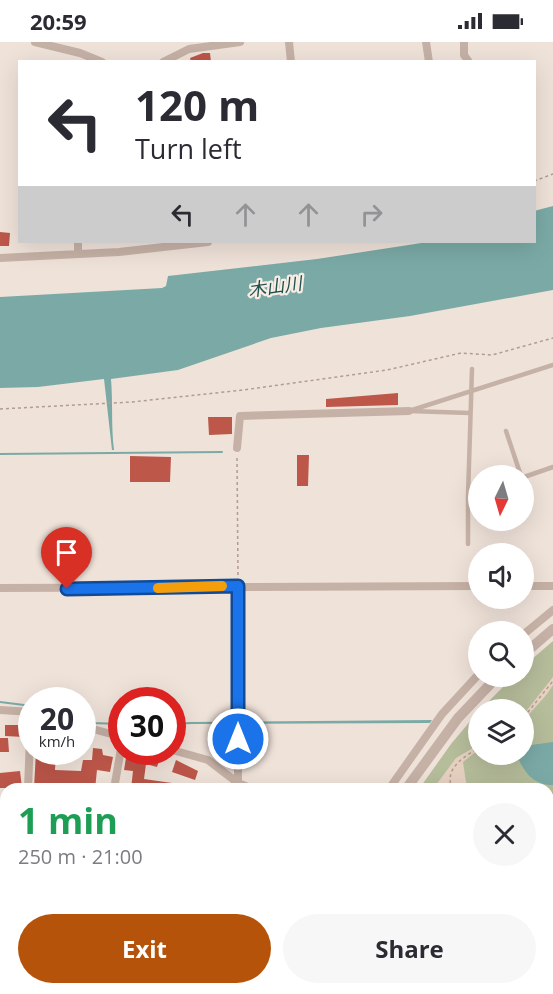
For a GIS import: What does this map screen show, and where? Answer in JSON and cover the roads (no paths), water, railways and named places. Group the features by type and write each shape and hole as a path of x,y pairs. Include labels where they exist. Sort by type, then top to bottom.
{"street":[{"path":"35,42 80,57"},
{"path":"167,60 189,49 240,42"},
{"path":"289,42 291,60"},
{"path":"426,42 429,60"},
{"path":"464,42 464,55 468,60"},
{"path":"78,243 78,252"},
{"path":"0,258 78,252 119,252 184,243"},
{"path":"237,448 240,416 409,411"},
{"path":"238,586 238,783"},
{"path":"0,588 468,586"},
{"path":"534,586 553,586"},
{"path":"534,626 553,610"},
{"path":"534,645 553,629"},
{"path":"393,783 442,714 468,686"},
{"path":"410,783 458,718 488,687"},
{"path":"0,710 18,711"},
{"path":"186,754 208,760 238,783"},
{"path":"28,783 29,765"},
{"path":"115,783 118,765"}],"lane":[{"path":"409,411 553,365"},
{"path":"469,465 472,369"},
{"path":"409,411 470,413"},
{"path":"506,431 518,465"},
{"path":"534,472 553,466"}],"water":[{"name":"木山川","path":"553,206 553,290 271,338 178,370 111,379 114,450 112,450 104,379 38,387 0,388 0,297 162,288 166,286 168,276 317,259 421,243 536,243 536,210"},
{"path":"432,720 430,723 189,724 189,722"},
{"path":"553,742 553,783 540,783 534,780 522,765 534,765 534,745"}],"waterway":[{"path":"0,454 222,452"},
{"path":"0,702 18,704"},
{"path":"96,723 108,724"},
{"path":"186,723 191,723"}]}
